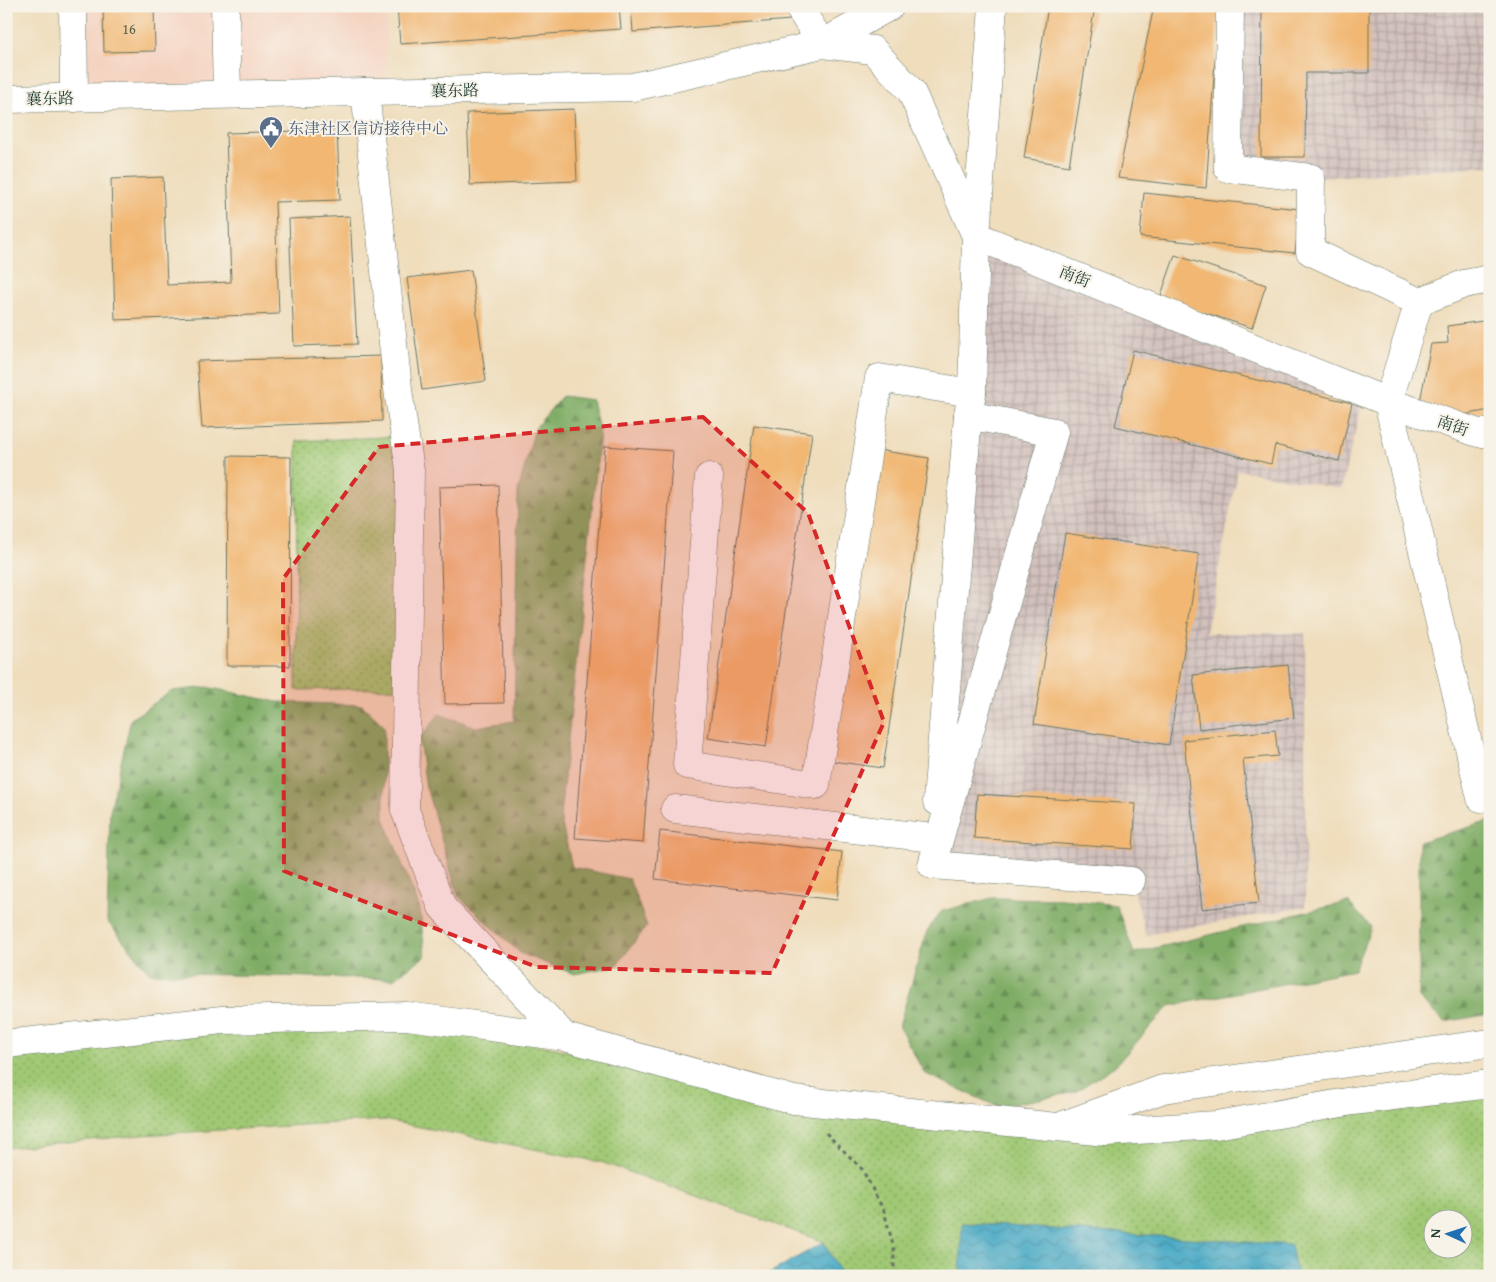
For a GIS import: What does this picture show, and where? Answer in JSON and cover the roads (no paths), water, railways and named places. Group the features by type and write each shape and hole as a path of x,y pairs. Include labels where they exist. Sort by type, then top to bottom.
{"street":[{"path":"73,6 74,98"},
{"path":"225,6 227,94"},
{"path":"798,6 822,44 873,50 910,92 976,236"},
{"name":"襄东路","path":"6,99 633,87 822,44 890,6"},
{"path":"932,865 970,404 976,236 993,6"},
{"path":"1230,6 1228,168 1311,178 1310,251 1419,302 1464,284 1490,279"},
{"path":"366,92 399,397 410,470 405,810 442,908 565,1037"},
{"name":"南街","path":"976,236 1388,402 1478,433 1490,433"},
{"path":"1419,302 1388,402 1481,798"},
{"path":"709,477 688,765 816,785 879,378 970,404 1054,432 932,865"},
{"path":"675,809 934,838"},
{"path":"932,865 1131,881"},
{"path":"6,1044 222,1020 407,1016 565,1037 794,1100 1106,1132 1216,1125 1353,1101 1490,1084"},
{"path":"1058,1127 1163,1089 1490,1043"}],"water":[{"path":"962,1223 1291,1245 1297,1276 960,1276"},
{"path":"824,1242 842,1276 764,1276"}],"place":[{"name":"东津社区信访接待中心","path":"271,149"}]}
